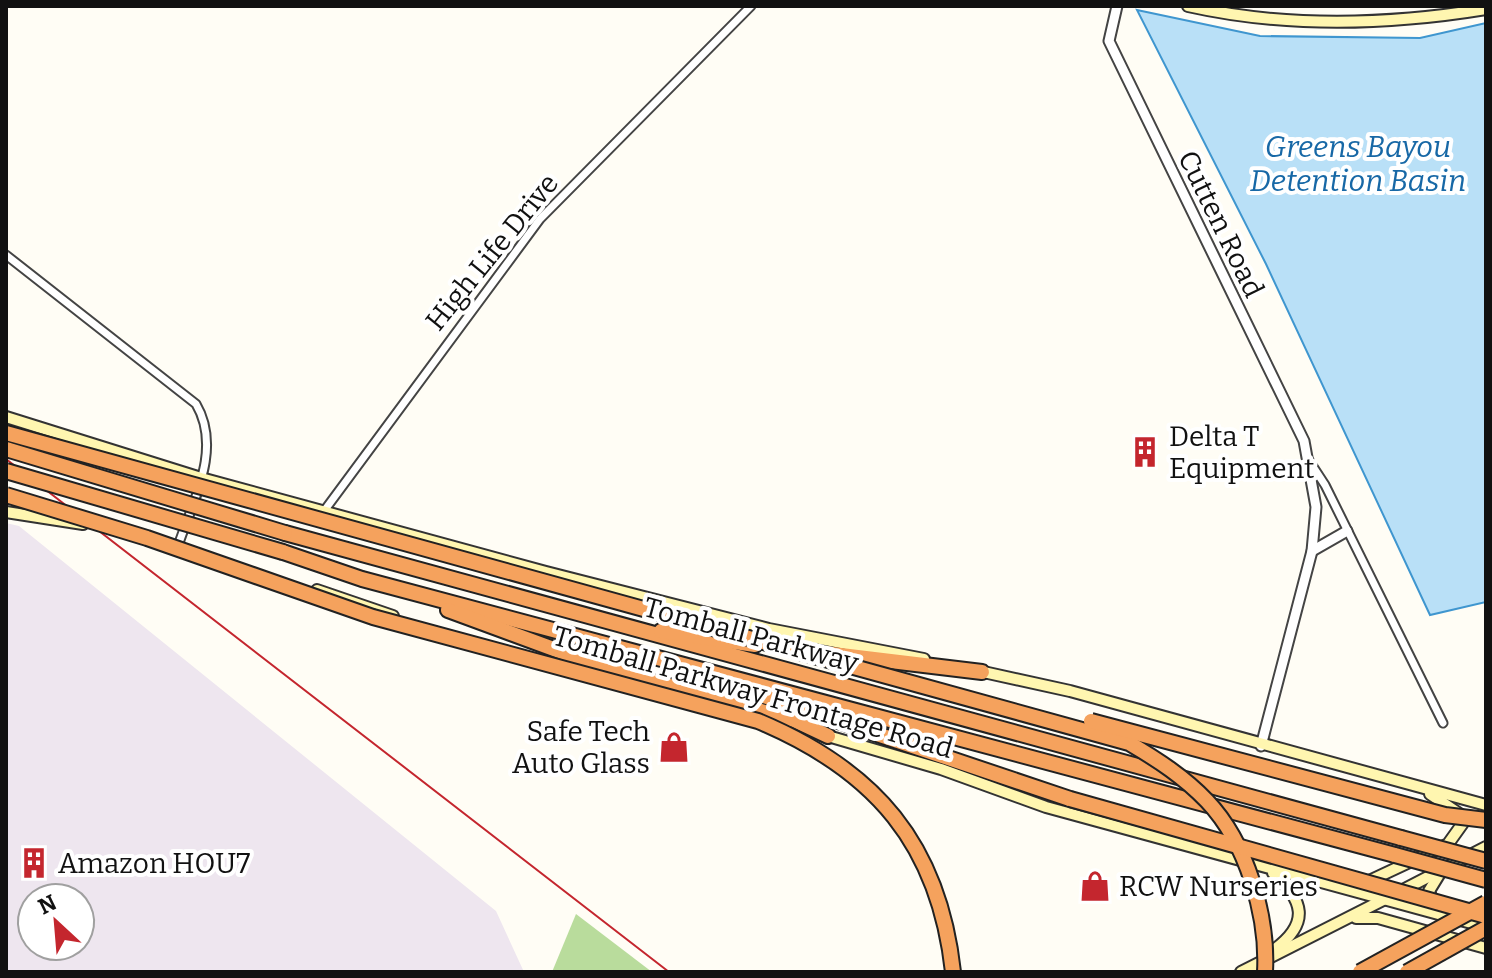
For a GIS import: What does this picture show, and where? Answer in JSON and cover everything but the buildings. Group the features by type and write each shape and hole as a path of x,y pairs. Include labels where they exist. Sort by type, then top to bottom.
{"highway":[{"path":"6,433 1129,743 1172,768 1209,803 1228,829 1247,871 1266,949 1261,968"},
{"name":"Tomball Parkway","path":"6,449 285,533 633,630 1486,861"},
{"name":"Tomball Parkway","path":"6,471 283,552 362,579 1486,880"},
{"path":"6,495 147,538 373,617 758,721 798,737 840,763 879,798 916,849 937,892 950,939 953,972"},
{"path":"362,579 608,669 794,720 828,736"},
{"path":"633,630 679,632 752,645 982,672"},
{"path":"773,644 799,645 1445,815 1486,820"},
{"path":"624,649 1070,799 1486,916"},
{"path":"1360,972 1486,903"},
{"path":"1407,972 1486,928"}],"main road":[{"path":"1188,6 1251,17 1395,21 1486,9"},
{"name":"Tomball Parkway Frontage Road","path":"6,417 201,478 754,625 1070,691 1261,746 1486,805"},
{"name":"Tomball Parkway Frontage Road","path":"6,512 179,543 388,614 941,769 1046,807 1486,928"},
{"path":"1315,882 1377,880 1448,844 1463,823 1461,815 1419,787"},
{"path":"1241,972 1261,968 1382,900 1486,847"},
{"path":"1448,867 1433,881 1429,891 1435,907 1449,917"},
{"path":"1261,968 1298,925 1297,899 1269,869"},
{"path":"1346,920 1378,918 1486,948"}],"street":[{"name":"High Life Drive","path":"324,511 540,219 751,6"},
{"name":"Cutten Road","path":"1117,6 1109,41 1304,441 1308,459 1316,507 1312,551 1261,746"},
{"path":"6,255 196,404 209,441 201,478 179,543"},
{"name":"Cutten Road","path":"1308,459 1325,485 1443,723"},
{"path":"1312,551 1347,531"}],"shaded area":[{"path":"6,523 19,526 496,911 524,972 6,972"}],"green space":[{"path":"576,914 652,972 552,972"}],"water":[{"name":"Greens Bayou Detention Basin","path":"1137,10 1260,36 1420,38 1486,23 1486,602 1430,615 1266,264"}],"railway":[{"path":"6,459 669,972"}],"place":[{"name":"Delta T Equipment","path":"1145,452"},
{"name":"Safe Tech Auto Glass","path":"674,747"},
{"name":"Amazon HOU7","path":"34,863"},
{"name":"RCW Nurseries","path":"1095,886"}]}
